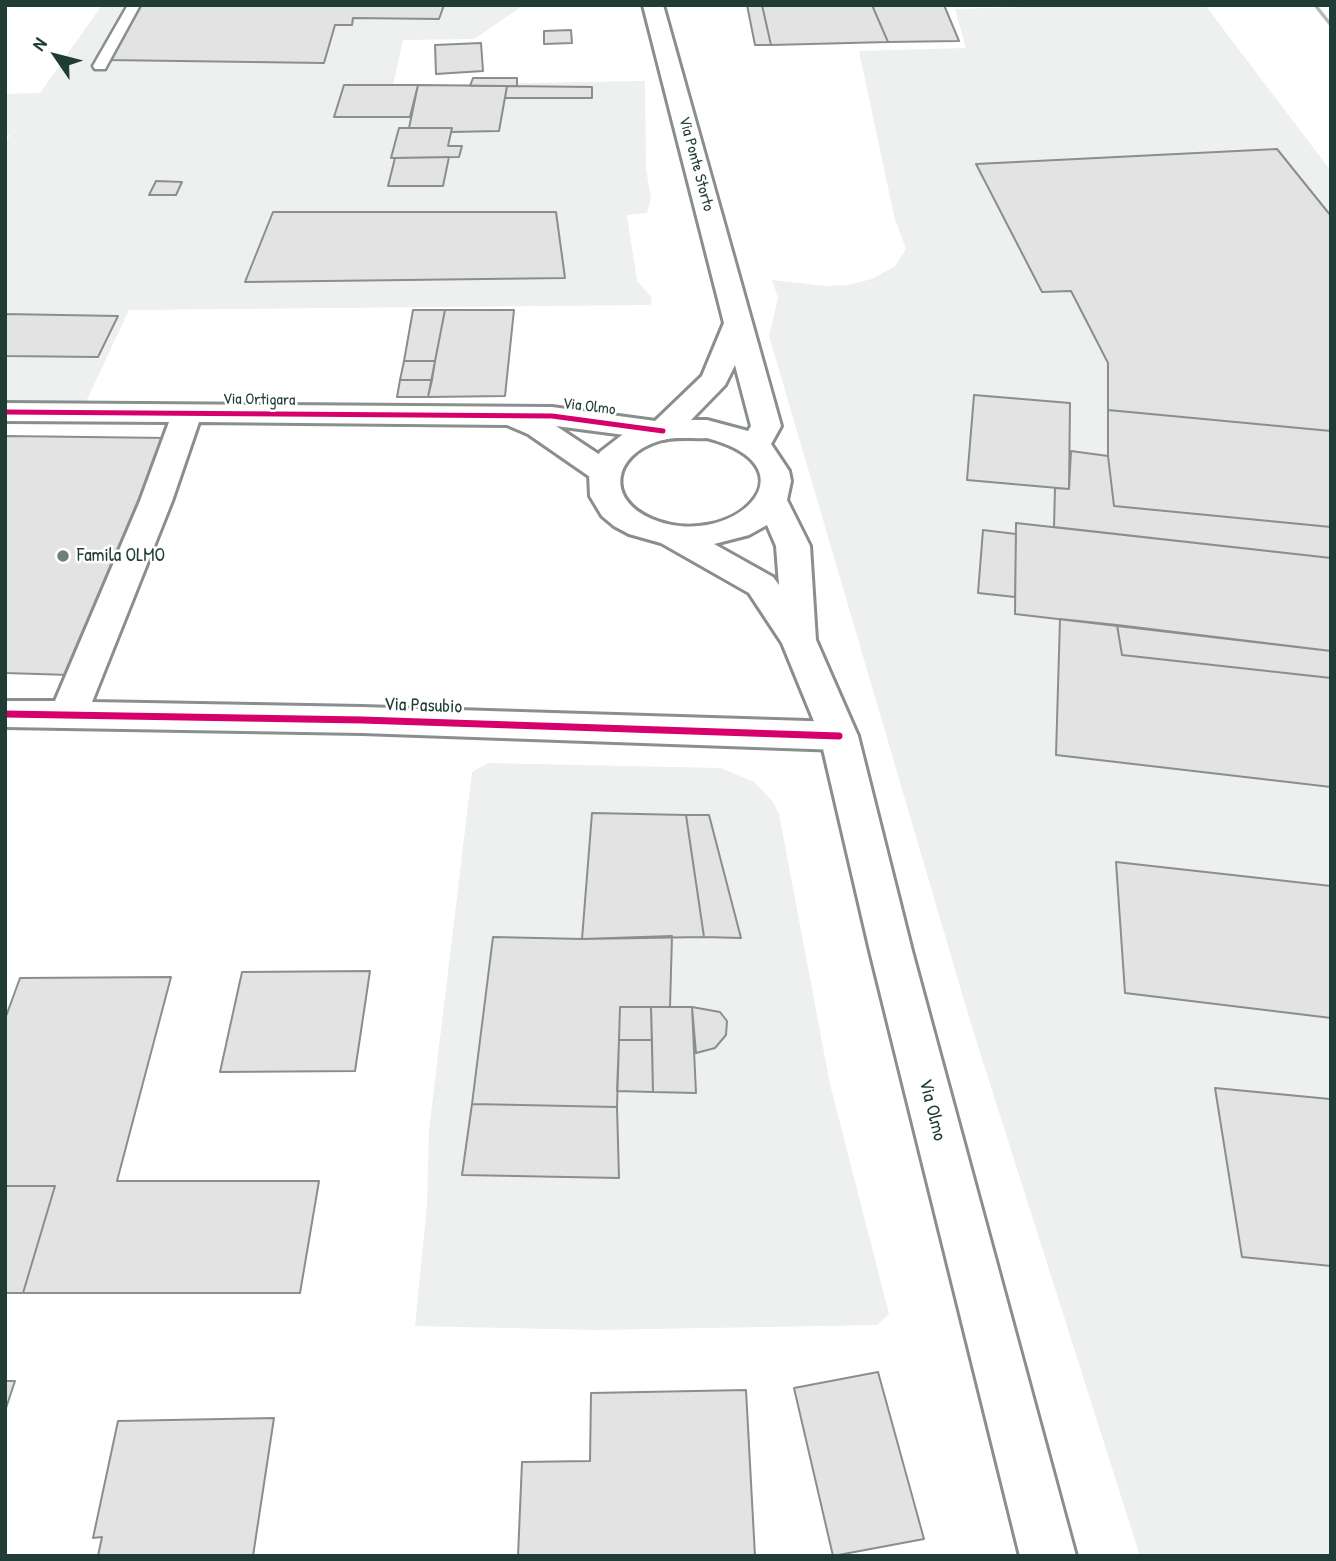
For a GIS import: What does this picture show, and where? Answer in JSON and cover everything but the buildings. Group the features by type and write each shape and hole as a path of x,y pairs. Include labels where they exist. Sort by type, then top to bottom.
{"main road":[{"name":"Via Ponte Storto","path":"653,5 766,426 754,446"},
{"path":"663,430 715,379 738,323"},
{"name":"Via Ortigara","path":"5,412 512,416"},
{"path":"68,715 156,501 187,413"},
{"name":"Via Olmo","path":"512,416 552,416 663,430"},
{"name":"Via Olmo","path":"512,416 540,428 604,471"},
{"path":"707,429 733,435 754,446 768,458 775,472 777,487 772,501 756,517 732,529 703,536 672,535 647,529 617,511 610,504 603,488 604,471 611,458 625,446 663,430 707,429"},
{"path":"772,501 793,546 804,654"},
{"path":"672,535 761,586 804,654"},
{"name":"Via Olmo","path":"804,654 839,736 891,951 1048,1556"},
{"name":"Via Pasubio","path":"5,714 362,720 839,736"}],"lane":[{"path":"100,66 134,5"}],"shaded area":[{"path":"102,5 524,5 474,39 403,40 393,85 645,81 646,169 651,198 647,213 627,215 637,281 652,298 650,305 129,310 85,404 5,402 5,143 10,135 5,135 5,94 40,93"},
{"path":"1205,5 1331,171 1331,1556 1140,1556 971,1024 769,336 778,298 772,280 826,286 847,285 872,279 895,266 906,249 894,216 859,51 966,48 955,9"},
{"path":"488,763 721,768 754,782 773,802 779,814 830,1084 889,1314 877,1325 596,1330 415,1326 427,1205 429,1130 472,772"}],"railway":[{"path":"1315,5 1331,25"}],"cycle path":[{"path":"5,412 552,416 663,431"},
{"path":"5,714 362,720 839,736"}],"place":[{"name":"Famila OLMO","path":"63,556"}]}
